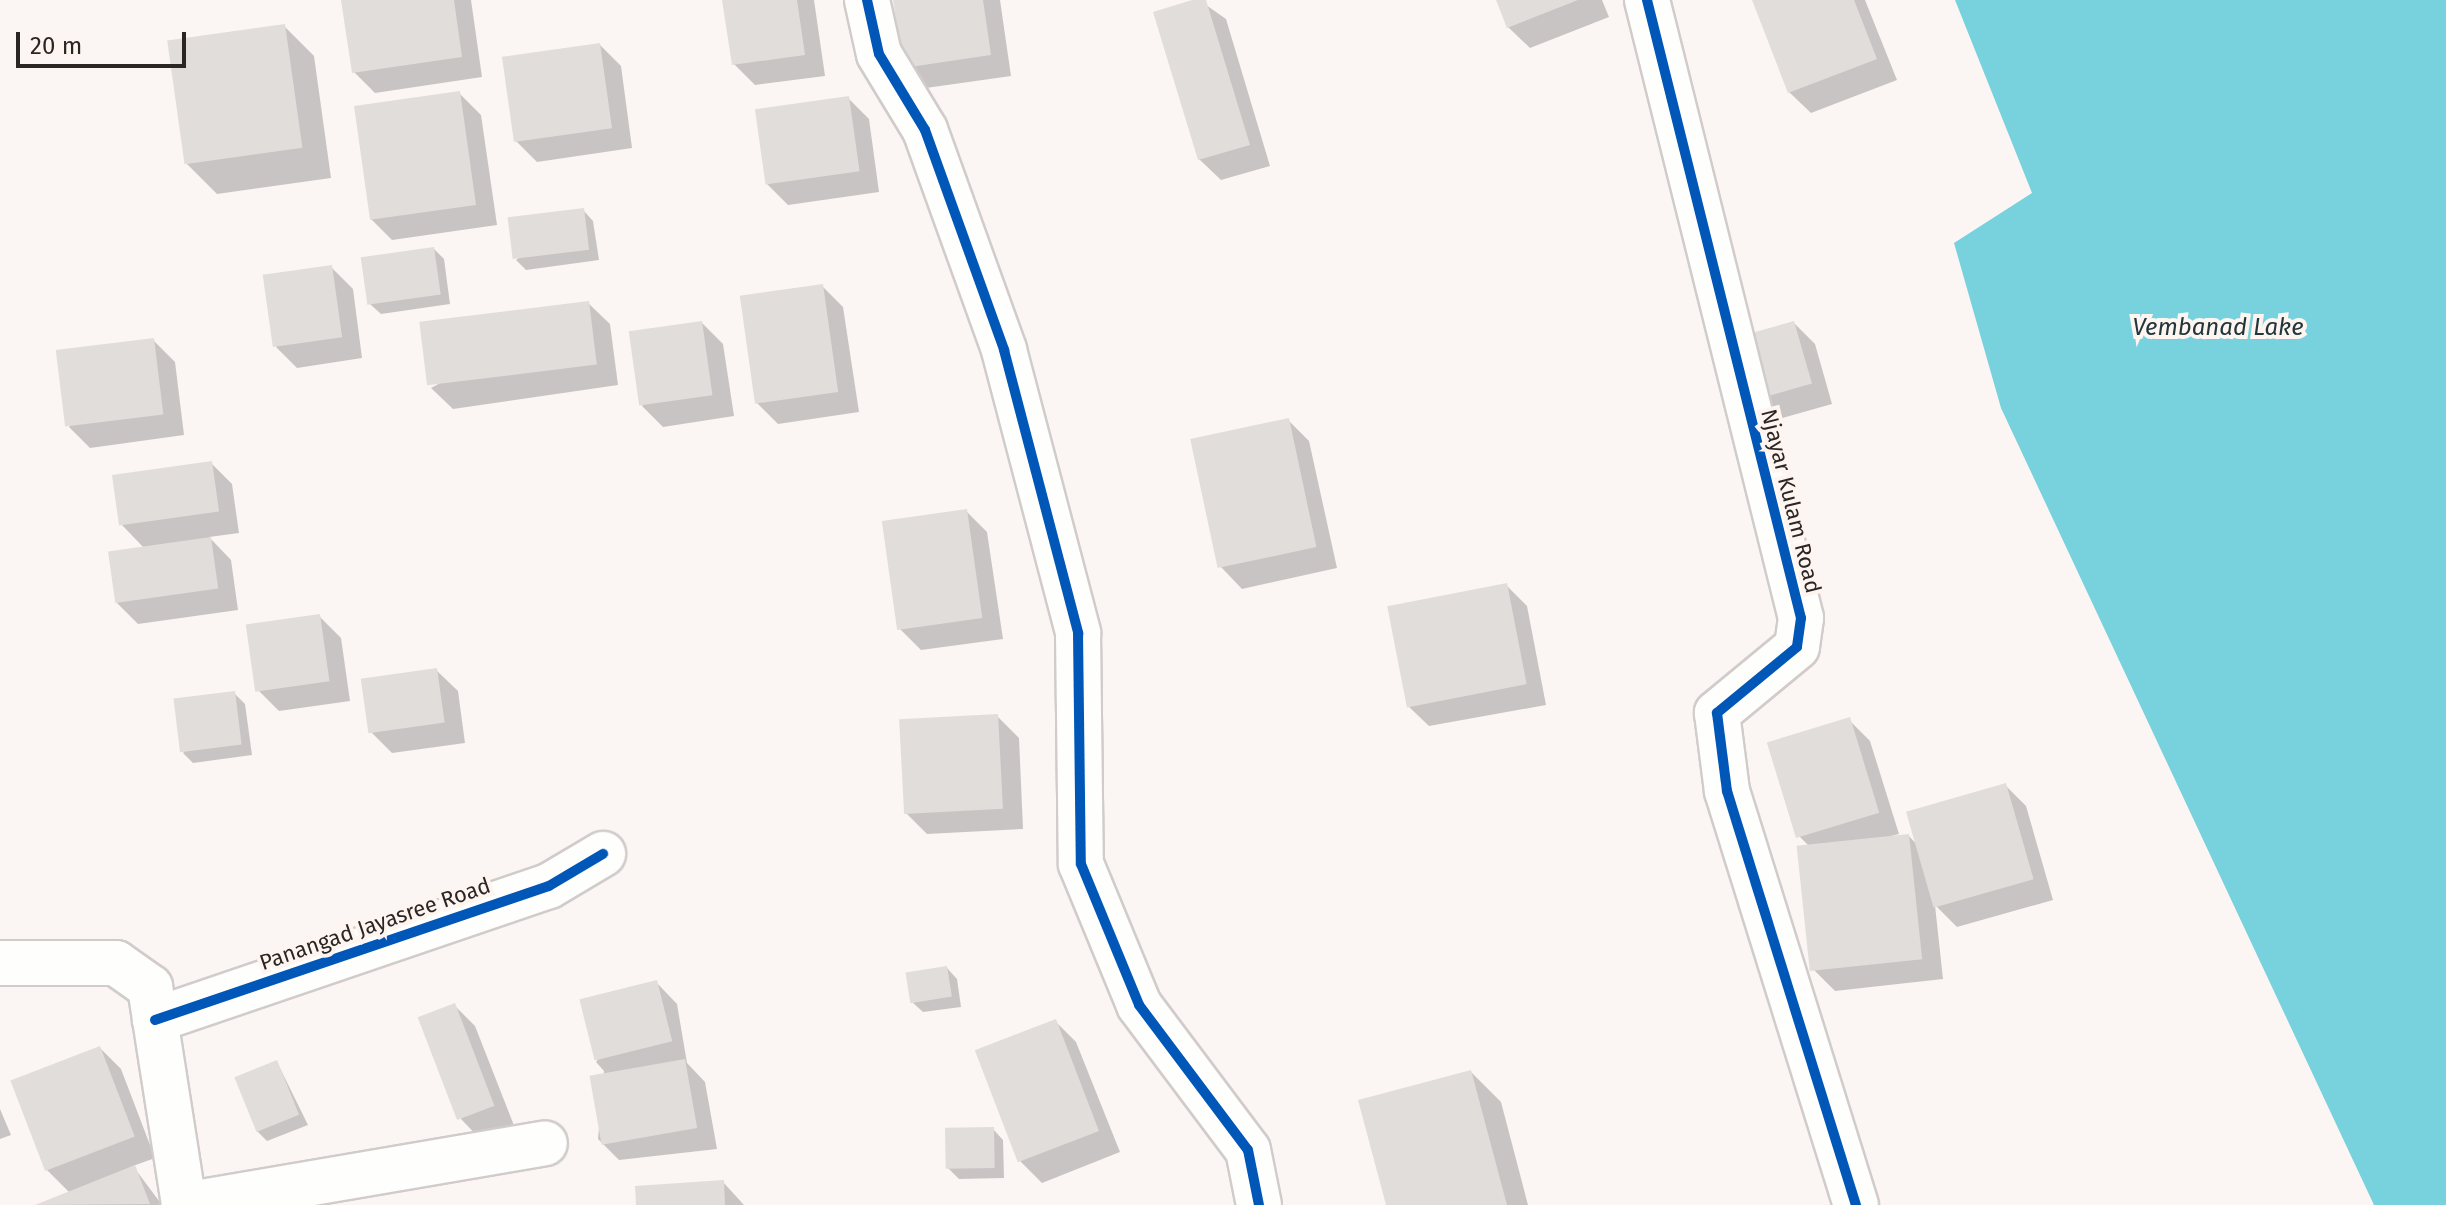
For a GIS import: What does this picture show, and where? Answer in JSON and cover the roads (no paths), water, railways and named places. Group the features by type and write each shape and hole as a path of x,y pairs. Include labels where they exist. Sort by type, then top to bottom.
{"street":[{"path":"867,0 879,54 925,130 1004,350 1078,633 1081,864 1139,1005 1248,1150 1259,1205"},
{"name":"Njayar Kulam Road","path":"1647,0 1801,618 1797,647 1717,713 1727,791 1856,1205"},
{"name":"Panangad Jayasree Road","path":"155,1020 549,886 603,854"},
{"path":"0,963 116,963 150,987 184,1205 545,1143"}],"water":[{"name":"Vembanad Lake","path":"1955,0 2446,0 2446,1205 2374,1205 2001,408 1954,243 2032,193"}]}
